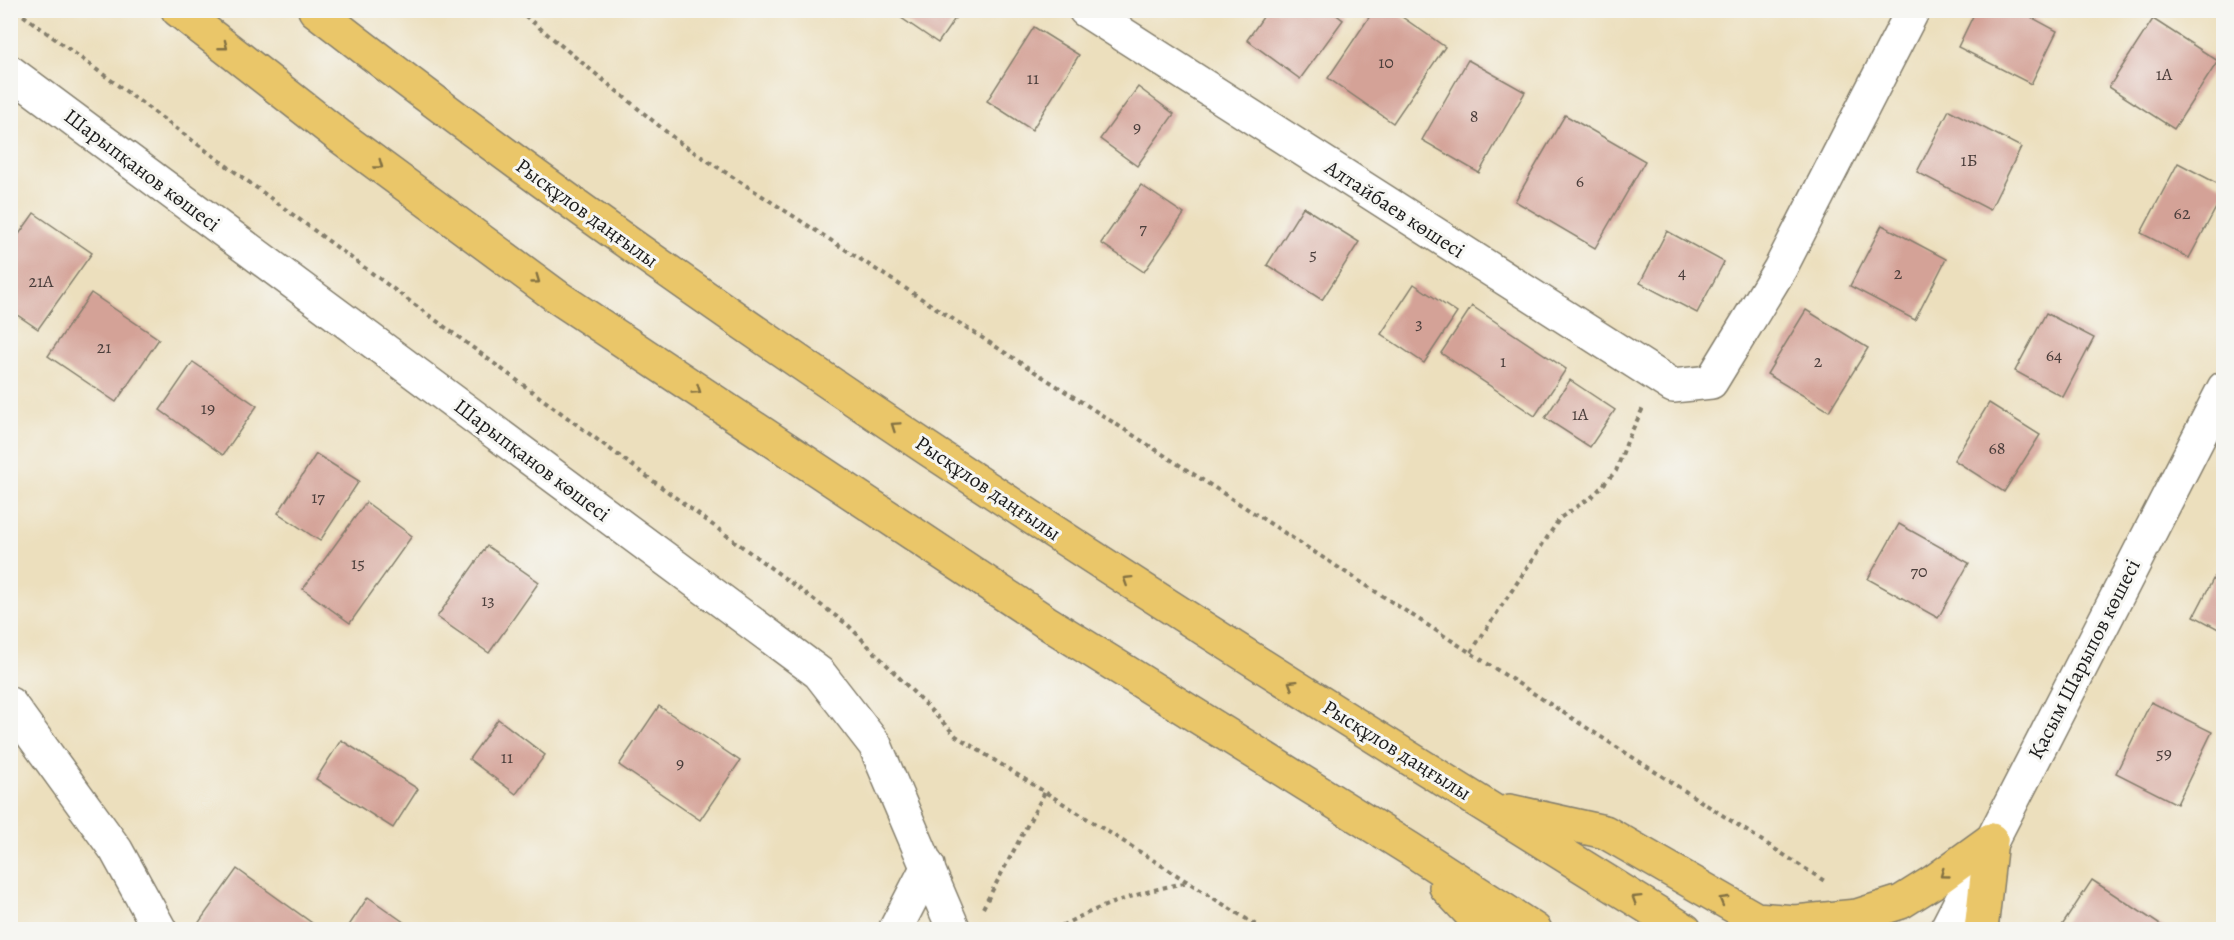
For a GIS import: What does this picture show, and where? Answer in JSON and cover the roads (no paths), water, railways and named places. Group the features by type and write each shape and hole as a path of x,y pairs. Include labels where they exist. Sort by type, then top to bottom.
{"main road":[{"path":"178,10 338,135 559,298 1047,622 1535,930"},
{"name":"Рысқұлов даңғылы","path":"315,10 418,91 757,334 1091,557 1685,930"},
{"path":"1485,806 1605,832 1756,919 1795,922 1857,916 1901,902 1991,840"},
{"path":"1982,930 1991,840"},
{"path":"1410,849 1486,930"}],"street":[{"name":"Алтайбаев көшесі","path":"1085,10 1673,386 1711,382 1780,269 1913,10"},
{"name":"Шарыпқанов көшесі","path":"10,72 819,673 875,745 954,930"},
{"name":"Қасым Шарыпов көшесі","path":"1946,930 2223,388"},
{"path":"10,704 116,850 160,930"},
{"path":"895,930 928,866"}]}
